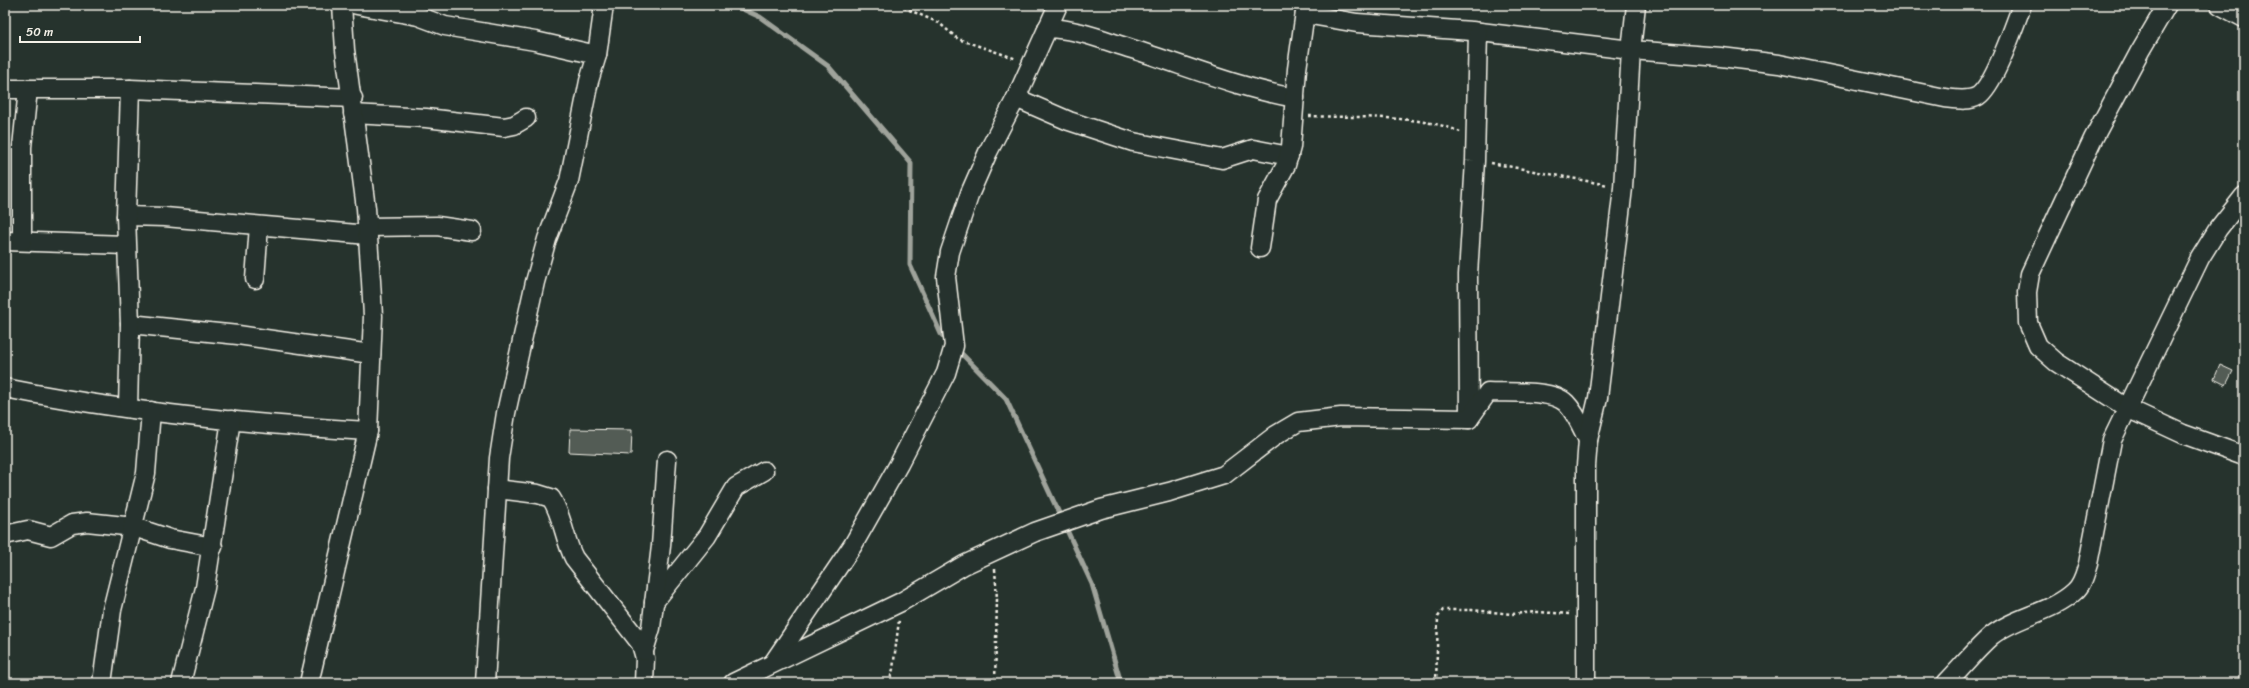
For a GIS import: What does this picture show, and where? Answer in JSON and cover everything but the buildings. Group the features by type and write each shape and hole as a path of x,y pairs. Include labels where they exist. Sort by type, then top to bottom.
{"street":[{"path":"309,683 310,671 368,431 373,316 367,231 345,50 342,5"},
{"path":"357,5 418,16 445,26 506,35 597,55"},
{"path":"485,683 497,489 504,421 513,372 547,240 569,181 572,158 589,80 597,55 604,5"},
{"path":"771,665 853,545 899,464 946,373 954,346 946,277 950,252 973,186 1003,120 1016,98 1030,64 1058,5"},
{"path":"1586,683 1585,483 1588,440 1598,398 1623,188 1631,50 1636,5"},
{"path":"1260,248 1267,200 1289,156 1305,10 1350,22 1478,32 1631,50 1721,57 1779,64 1945,98 1967,100 1977,96 1992,77 2022,5"},
{"path":"2167,5 2140,51 2093,139 2030,274 2027,292 2028,323 2038,346 2056,362 2127,408 2183,434 2244,456"},
{"path":"2220,5 2244,18"},
{"path":"1047,28 1082,32 1270,93 1295,107"},
{"path":"1469,418 1468,275 1475,161 1478,32"},
{"path":"5,89 130,89 353,106 504,127 514,125 526,118"},
{"path":"28,89 14,241 126,246"},
{"path":"128,408 130,324 126,216 130,89"},
{"path":"1016,98 1069,121 1141,144 1222,159 1253,149 1289,156"},
{"path":"1946,683 1991,636 2015,621 2059,602 2075,591 2082,582 2088,564 2110,447 2127,408 2147,372 2200,258 2218,229 2244,196"},
{"path":"126,216 165,217 260,226 367,231 437,226 472,231"},
{"path":"255,279 260,226"},
{"path":"130,324 238,335 371,354"},
{"path":"5,388 151,411 305,428 368,431"},
{"path":"1469,418 1488,392 1556,397 1572,409 1588,440"},
{"path":"102,683 112,610 134,527 146,473 151,411"},
{"path":"733,683 804,647 901,602 932,582 991,552 1063,521 1224,475 1276,435 1291,425 1304,420 1341,418 1469,418"},
{"path":"181,683 206,588 231,420"},
{"path":"644,683 644,651 651,628 662,531 667,460"},
{"path":"654,602 708,536 736,487 764,471"},
{"path":"497,489 538,494 551,498 558,512 568,547 574,558 637,638 644,651"},
{"path":"5,535 28,530 51,536 72,524 83,522 134,527 170,539 212,547"}],"path":[{"path":"898,5 939,24 958,39 1030,64"},
{"path":"1295,107 1412,121 1450,128 1462,134"},
{"path":"1475,161 1623,188"},
{"path":"991,552 997,599 996,683"},
{"path":"889,683 892,673 901,602"},
{"path":"1436,683 1438,617 1443,610 1472,610 1512,614 1537,612 1585,615"}],"waterway":[{"path":"734,5 760,17 828,66 911,163 910,265 941,334 948,341"},
{"path":"957,349 1006,399 1092,584 1121,683"}]}
